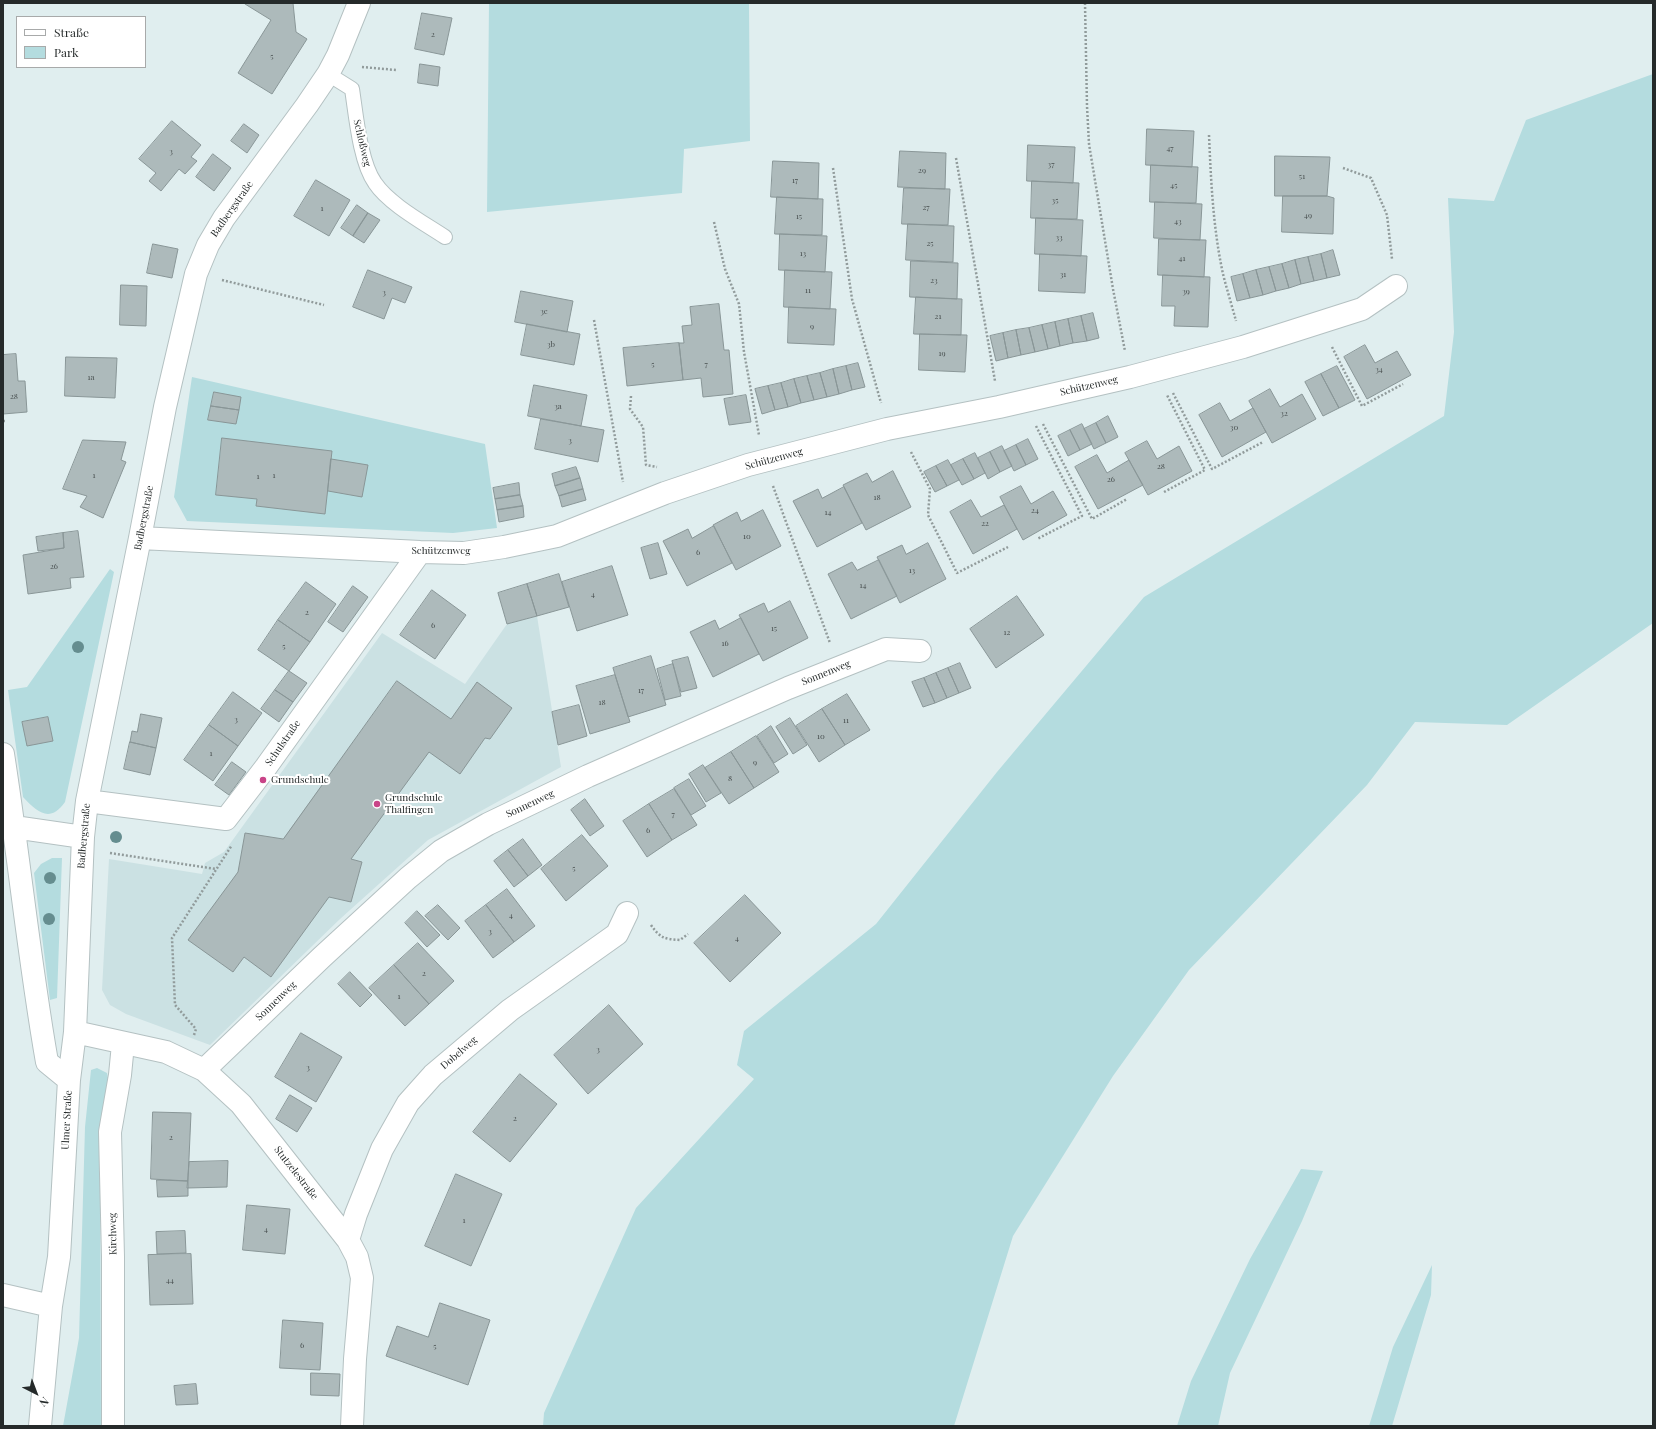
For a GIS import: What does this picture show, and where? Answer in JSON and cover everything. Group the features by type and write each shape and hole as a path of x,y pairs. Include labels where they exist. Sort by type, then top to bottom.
{"street":[{"name":"Badbergstraße","path":"70,1080 75,1032 82,838 87,801 165,407 196,274 208,245 224,218 328,74 338,55 359,3"},
{"name":"Schützenweg","path":"140,538 420,552 464,553 504,547 557,536 673,490 764,461 898,427 999,407 1130,377 1243,347 1362,309 1396,286"},
{"name":"Schulstraße","path":"226,819 266,767 420,552"},
{"name":"Sonnenweg","path":"204,1070 408,878 441,852 488,824 588,776 788,688 886,649 920,651"},
{"name":"Ulmer Straße","path":"3,754 14,827 36,1004 47,1062 70,1080 59,1257 50,1306 40,1426"},
{"path":"87,801 226,819"},
{"path":"14,827 82,838"},
{"name":"Dobelweg","path":"348,1240 356,1214 382,1149 408,1103 434,1075 504,1014 616,934 627,913"},
{"name":"Stutzelestraße","path":"75,1032 123,1044 166,1052 204,1070 241,1104 348,1240 357,1257 362,1278 355,1359 352,1426"},
{"name":"Kirchweg","path":"112,1426 113,1257 110,1132 120,1075 123,1044"},
{"path":"3,1295 50,1306"}],"lane":[{"name":"Schloßweg","path":"328,74 352,89 366,166 375,183 396,203 445,237"}],"path":[{"path":"1085,3 1089,144 1113,288 1130,377"},
{"path":"361,67 396,70"},
{"path":"1209,135 1213,202 1223,275 1243,347"},
{"path":"956,158 999,407"},
{"path":"833,168 852,299 874,379"},
{"path":"1343,168 1371,178 1380,196 1387,215 1396,286"},
{"path":"714,222 724,270 738,304 744,352 764,461"},
{"path":"217,279 324,305"},
{"path":"594,320 628,508"},
{"path":"1333,349 1362,406 1403,384"},
{"path":"1172,390 1212,469 1263,442"},
{"path":"1164,492 1205,470 1166,393"},
{"path":"630,396 630,408 643,428 646,465 659,467"},
{"path":"898,427 930,489 928,498 928,515 957,573 1008,547"},
{"path":"1051,440 1092,519 1127,499"},
{"path":"1037,539 1082,516 1045,443"},
{"path":"780,506 831,645"},
{"path":"185,1060 196,1029 175,1005 172,938 216,869 233,846 226,819"},
{"path":"105,852 216,869"},
{"path":"627,913 647,919 658,935 668,940 680,940 688,934"}],"shaded area":[{"name":"Grundschule Thalfingen","path":"537,616 561,767 428,840 340,919 210,1045 126,1014 110,1005 102,990 109,859 202,874 205,863 224,852 382,633 465,684 507,624"}],"green space":[{"path":"489,3 749,3 750,141 684,149 682,193 487,212"},
{"path":"1653,74 1653,623 1507,725 1415,722 1367,785 1189,970 1113,1076 1013,1236 954,1426 543,1426 544,1413 636,1208 754,1079 737,1065 744,1031 876,924 997,772 1144,597 1444,416 1454,332 1448,198 1494,201 1526,120"},
{"path":"192,377 485,444 497,528 453,533 187,521 174,497"},
{"path":"110,569 114,572 65,802 54,812 49,814 44,813 39,811 23,797 8,690 27,687"},
{"path":"52,858 62,858 57,998 50,1000 34,873 41,864"},
{"path":"97,1068 107,1073 110,1087 100,1131 101,1426 63,1426 79,1338 85,1127 91,1070"},
{"path":"1301,1169 1323,1171 1302,1221 1230,1373 1218,1426 1177,1426 1191,1381 1250,1259"},
{"path":"1432,1265 1431,1295 1392,1426 1369,1426 1393,1347"}],"building":[{"path":"245,3 293,3 296,32 307,39 272,94 238,73 271,20"},
{"path":"422,13 452,18 444,55 415,49"},
{"path":"420,64 440,67 438,86 418,83"},
{"path":"172,121 201,145 191,157 197,161 185,174 179,169 161,191 149,181 156,173 139,159"},
{"path":"244,124 259,135 247,153 231,141"},
{"path":"1147,129 1194,131 1192,167 1146,165"},
{"path":"1028,145 1075,147 1073,183 1027,181"},
{"path":"900,151 946,153 945,189 898,187"},
{"path":"213,154 231,168 214,191 196,177"},
{"path":"1275,156 1330,157 1327,196 1275,196"},
{"path":"773,161 819,163 818,199 771,197"},
{"path":"1151,165 1198,167 1196,203 1150,202"},
{"path":"316,180 350,200 329,236 294,216"},
{"path":"1032,181 1079,183 1077,219 1031,218"},
{"path":"904,188 950,189 948,225 902,224"},
{"path":"1283,196 1327,196 1334,198 1333,234 1282,232"},
{"path":"777,197 823,199 822,235 775,234"},
{"path":"1155,202 1202,204 1200,240 1154,238"},
{"path":"357,205 368,213 353,236 341,228"},
{"path":"368,213 380,220 364,243 353,236"},
{"path":"1036,218 1083,220 1081,256 1035,254"},
{"path":"908,224 954,226 953,262 906,260"},
{"path":"780,234 827,236 825,272 779,270"},
{"path":"1159,239 1206,240 1204,277 1158,275"},
{"path":"153,244 178,249 172,278 147,273"},
{"path":"1333,250 1340,275 1327,278 1321,254"},
{"path":"1040,254 1087,256 1085,293 1039,291"},
{"path":"1321,254 1327,278 1314,281 1308,257"},
{"path":"1308,257 1314,281 1301,284 1295,260"},
{"path":"1295,260 1301,284 1289,288 1282,264"},
{"path":"911,261 958,263 957,299 910,297"},
{"path":"1282,264 1289,288 1276,291 1269,267"},
{"path":"1269,267 1276,291 1263,295 1256,270"},
{"path":"368,270 412,287 405,303 392,298 384,319 353,307"},
{"path":"785,270 832,272 830,309 784,307"},
{"path":"1256,270 1263,295 1250,298 1243,274"},
{"path":"1243,274 1250,298 1237,301 1231,277"},
{"path":"1163,275 1210,277 1208,327 1174,326 1175,306 1162,306"},
{"path":"121,285 147,286 146,326 120,325"},
{"path":"521,291 573,301 567,332 515,322"},
{"path":"916,297 962,299 961,335 914,334"},
{"path":"719,304 724,350 729,350 733,394 703,397 701,378 683,380 679,343 684,343 682,326 692,325 690,307"},
{"path":"789,307 836,309 834,345 788,343"},
{"path":"1093,313 1099,338 1087,341 1081,316"},
{"path":"1081,316 1087,341 1073,343 1068,319"},
{"path":"1068,319 1073,343 1060,346 1055,322"},
{"path":"1055,322 1060,346 1048,349 1042,325"},
{"path":"527,324 580,334 574,365 521,355"},
{"path":"1042,325 1048,349 1035,352 1029,328"},
{"path":"1029,328 1035,352 1021,355 1016,330"},
{"path":"1016,330 1021,355 1008,358 1003,333"},
{"path":"1003,333 1008,358 996,361 990,336"},
{"path":"920,334 967,335 965,372 919,370"},
{"path":"679,343 683,380 627,386 623,348"},
{"path":"1365,345 1375,363 1397,351 1411,375 1367,399 1344,357"},
{"path":"16,354 18,381 25,381 27,412 3,414 3,355"},
{"path":"66,357 117,358 115,398 65,396"},
{"path":"858,363 865,387 852,390 846,366"},
{"path":"846,366 852,390 839,394 833,369"},
{"path":"1337,366 1355,400 1339,408 1321,374"},
{"path":"833,369 839,394 827,397 820,373"},
{"path":"820,373 827,397 814,400 807,376"},
{"path":"1321,374 1339,408 1323,416 1305,382"},
{"path":"807,376 814,400 801,403 794,379"},
{"path":"794,379 801,403 788,407 781,383"},
{"path":"781,383 788,407 775,410 768,386"},
{"path":"534,385 587,395 581,426 528,416"},
{"path":"768,386 775,410 762,414 755,389"},
{"path":"1270,389 1280,407 1302,394 1316,419 1272,443 1249,401"},
{"path":"214,392 241,397 239,410 211,406"},
{"path":"746,395 751,422 729,425 724,399"},
{"path":"1220,403 1230,421 1253,408 1266,432 1222,457 1199,415"},
{"path":"211,406 239,410 236,424 208,420"},
{"path":"1108,416 1118,437 1106,443 1096,423"},
{"path":"541,419 604,430 598,462 535,449"},
{"path":"1096,423 1106,443 1094,449 1084,429"},
{"path":"1082,424 1092,444 1080,450 1070,430"},
{"path":"1070,430 1080,450 1068,456 1058,436"},
{"path":"222,438 332,451 325,514 256,506 257,499 216,495"},
{"path":"1028,439 1038,459 1026,465 1016,445"},
{"path":"83,440 126,442 121,460 126,462 103,518 80,507 87,496 63,489"},
{"path":"1147,441 1157,459 1179,446 1192,471 1148,495 1125,453"},
{"path":"1016,445 1026,465 1014,471 1004,451"},
{"path":"1002,446 1012,466 1000,472 990,452"},
{"path":"990,452 1000,472 988,479 978,458"},
{"path":"975,453 985,473 974,479 963,459"},
{"path":"1097,455 1107,473 1129,460 1143,485 1098,509 1075,467"},
{"path":"331,459 368,465 362,497 328,491"},
{"path":"963,459 974,479 962,485 951,465"},
{"path":"948,460 959,480 947,486 936,466"},
{"path":"936,466 947,486 935,492 924,472"},
{"path":"576,467 580,478 555,486 552,474"},
{"path":"893,471 911,507 866,530 843,485 867,473 872,482"},
{"path":"580,478 583,489 559,496 555,486"},
{"path":"519,483 520,495 495,499 493,488"},
{"path":"1021,486 1031,504 1053,491 1067,515 1023,540 1000,497"},
{"path":"844,487 862,523 817,547 793,501 818,489 822,498"},
{"path":"583,489 586,500 562,507 559,496"},
{"path":"520,495 523,506 497,510 495,499"},
{"path":"971,500 981,517 1004,505 1017,529 973,554 950,512"},
{"path":"523,506 524,517 499,522 497,510"},
{"path":"763,510 781,546 736,570 713,525 737,512 741,521"},
{"path":"714,526 732,563 687,586 663,541 688,529 692,538"},
{"path":"78,531 84,577 70,578 71,588 28,594 23,555 64,548 63,533"},
{"path":"63,533 64,548 38,551 36,537"},
{"path":"658,543 667,574 650,579 641,548"},
{"path":"928,543 946,579 900,603 877,557 902,545 906,554"},
{"path":"879,560 897,596 851,619 828,574 852,562 857,570"},
{"path":"612,566 628,615 577,631 562,582"},
{"path":"559,574 569,607 537,616 527,584"},
{"path":"306,582 336,604 310,642 278,620"},
{"path":"527,584 537,616 507,624 498,593"},
{"path":"353,586 368,597 343,632 328,622"},
{"path":"432,590 466,615 435,659 400,635"},
{"path":"1017,596 1044,635 996,668 970,629"},
{"path":"790,601 808,638 763,661 739,615 764,603 768,612"},
{"path":"741,618 759,654 713,677 690,632 715,620 719,629"},
{"path":"278,620 310,642 289,671 258,650"},
{"path":"651,656 666,705 628,717 613,668"},
{"path":"688,657 697,688 681,692 672,661"},
{"path":"960,663 971,688 959,693 948,668"},
{"path":"673,664 681,696 665,700 657,669"},
{"path":"948,668 959,693 947,698 936,673"},
{"path":"289,671 307,683 293,702 275,690"},
{"path":"936,673 947,698 935,703 924,678"},
{"path":"615,675 630,722 590,734 576,686"},
{"path":"924,678 935,703 923,707 912,682"},
{"path":"397,681 451,719 477,682 512,708 490,739 485,738 460,774 429,752 351,859 362,862 351,902 329,897 271,977 244,957 233,972 188,940 238,872 245,833 283,839"},
{"path":"275,690 293,702 279,722 261,709"},
{"path":"233,692 262,713 238,746 209,725"},
{"path":"847,694 870,730 845,745 822,709"},
{"path":"579,705 587,736 558,745 552,712"},
{"path":"822,709 845,745 819,762 796,726"},
{"path":"141,714 162,718 156,748 130,742 132,731 137,732"},
{"path":"48,717 53,741 27,746 22,722"},
{"path":"790,718 807,745 793,754 776,727"},
{"path":"209,725 238,746 213,781 184,760"},
{"path":"771,726 788,754 774,763 757,736"},
{"path":"756,736 779,772 754,788 731,752"},
{"path":"130,742 156,748 150,775 124,769"},
{"path":"731,752 754,788 729,804 705,768"},
{"path":"232,762 246,772 229,795 215,785"},
{"path":"703,765 721,793 706,802 689,774"},
{"path":"689,779 706,806 691,815 674,788"},
{"path":"674,789 697,825 672,840 649,804"},
{"path":"585,799 604,826 590,836 571,810"},
{"path":"649,804 672,840 647,857 623,821"},
{"path":"582,835 608,866 566,901 541,869"},
{"path":"523,839 542,865 528,876 508,850"},
{"path":"508,850 528,876 514,887 494,861"},
{"path":"507,889 535,926 514,942 486,905"},
{"path":"745,895 781,933 730,982 694,943"},
{"path":"438,905 460,928 448,940 425,916"},
{"path":"486,905 514,942 493,958 465,921"},
{"path":"417,911 440,935 427,947 405,923"},
{"path":"418,943 454,981 429,1004 394,965"},
{"path":"394,965 429,1004 405,1026 369,988"},
{"path":"350,972 372,995 360,1007 338,984"},
{"path":"609,1005 643,1044 588,1094 554,1055"},
{"path":"301,1033 342,1057 316,1102 275,1077"},
{"path":"520,1074 557,1104 510,1162 473,1132"},
{"path":"290,1095 312,1108 297,1132 276,1119"},
{"path":"153,1112 191,1113 188,1181 151,1179"},
{"path":"228,1161 227,1187 187,1188 189,1162"},
{"path":"456,1174 502,1194 471,1266 425,1246"},
{"path":"157,1180 188,1181 188,1196 158,1197"},
{"path":"247,1205 290,1209 285,1254 243,1250"},
{"path":"185,1231 186,1253 157,1254 156,1232"},
{"path":"191,1254 193,1304 150,1305 148,1255"},
{"path":"440,1303 490,1320 468,1385 386,1356 397,1326 428,1337"},
{"path":"283,1320 323,1323 320,1370 280,1368"},
{"path":"311,1373 340,1374 339,1396 311,1395"},
{"path":"196,1384 198,1404 176,1405 174,1386"}],"place":[{"name":"Grundschule","path":"263,780"},
{"name":"Grundschule Thalfingen","path":"377,804"}]}
